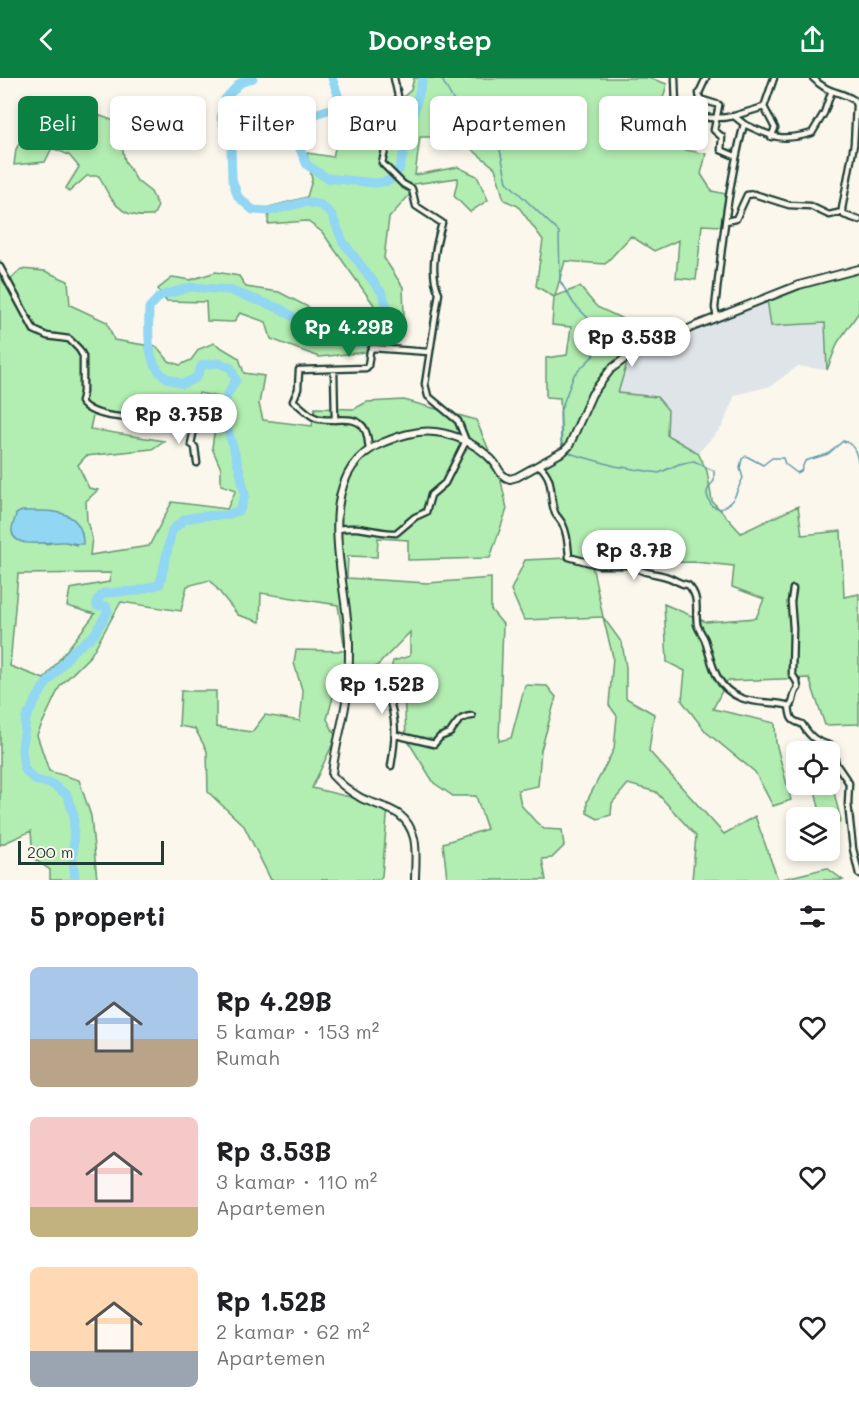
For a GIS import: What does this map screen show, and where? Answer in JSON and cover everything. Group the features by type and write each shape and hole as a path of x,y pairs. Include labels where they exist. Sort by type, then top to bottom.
{"street":[{"path":"338,529 354,526 382,533 396,533 415,517 426,512 431,495 445,483 466,441 458,421 428,396 425,384 439,293 434,284 436,244 442,223 417,206 412,189 396,178 382,163 398,96 394,78"},
{"path":"675,78 676,106 691,114 717,120 764,107"},
{"path":"706,78 699,93 700,99 719,105 714,130 722,137 721,150 735,156"},
{"path":"771,137 775,128 764,107 774,78"},
{"path":"813,78 831,93 848,96 854,100 856,105 854,144 842,212"},
{"path":"734,116 744,124 771,137 794,139 812,134 824,113 831,93"},
{"path":"717,317 715,308 735,156 744,124"},
{"path":"726,221 736,219 747,195 753,194 789,205 810,206 829,215 842,212"},
{"path":"842,212 849,218 859,220"},
{"path":"0,267 34,330 47,336 69,339 79,349 83,356 81,402 86,408 97,413 171,420 194,426"},
{"path":"415,880 414,840 408,823 393,810 363,799 343,787 332,775 345,705 349,644 338,553 338,496 350,469 369,449 405,434 435,432 466,441 493,460 505,478 517,477 566,449 592,394 611,369 627,357 717,317 799,285 859,269"},
{"path":"369,449 365,429 358,422 349,419 313,417 293,401 298,389 299,370 366,368 372,348 429,352"},
{"path":"334,370 335,420"},
{"path":"196,463 195,447 191,444 197,414 202,409 223,406"},
{"path":"538,464 547,472 550,479 556,515 567,533 569,557 598,565 633,565 639,570 688,585 697,597 697,626 704,637 715,674 723,687 738,697 748,700 787,704 790,707"},
{"path":"794,589 791,602 792,674 798,688 795,692 794,703 790,707 790,718 802,724 814,740 832,746 837,764 848,779 853,849 859,874"},
{"path":"348,680 378,686 387,692 396,735 391,766"},
{"path":"396,735 434,744 440,737 450,733 459,719 472,716"}],"shaded area":[{"path":"767,299 771,325 826,323 827,370 798,366 771,386 735,395 722,427 698,453 667,435 668,410 618,393 630,353"}],"green space":[{"path":"414,78 650,78 667,84 664,96 599,96 599,150 686,150 706,154 701,174 712,191 726,194 721,226 702,225 696,280 676,278 679,240 654,251 631,236 605,264 565,261 555,296 580,287 597,307 638,326 618,393 657,397 668,410 667,435 698,453 707,471 712,501 741,533 798,506 802,535 841,531 844,597 859,594 859,724 825,725 809,678 727,681 713,709 775,723 776,743 786,781 786,795 790,795 791,800 773,806 755,772 706,732 682,701 685,671 667,662 664,604 706,622 756,618 764,599 732,587 734,566 694,562 592,565 603,617 524,620 511,590 525,560 566,558 568,532 553,512 548,477 537,465 562,451 560,398 546,397 546,358 567,355 571,327 552,325 554,297 536,286 543,240 518,206 504,200 495,168 472,150 587,150 587,96 430,96 430,137 420,137 415,175 458,167 477,176 488,200 470,212 454,196 458,178 414,184 413,191 389,218 384,258 403,287 404,314 394,338 366,352 319,357 271,339 266,322 240,313 234,322 207,321 206,302 166,301 158,289 173,277 190,280 216,272 239,276 246,287 279,292 314,310 327,324 357,331 371,319 374,305 322,232 307,221 268,224 269,207 307,197 312,180 307,153 333,157 335,150 418,150 418,96 404,96 411,90"},
{"path":"98,115 110,119 110,150 123,150 125,161 137,181 151,192 158,206 153,216 136,216 122,210 112,200 99,176 87,176 69,192 66,188 79,167 69,155 57,150 98,150"},
{"path":"18,146 18,150 51,150 45,162 14,165"},
{"path":"0,260 10,280 21,269 45,271 68,281 70,305 107,322 114,340 157,347 169,361 180,365 191,360 199,349 214,343 239,358 244,373 264,376 259,404 263,420 312,426 315,408 354,409 367,402 404,400 476,420 500,476 507,509 490,558 408,560 408,540 378,538 377,557 348,556 347,578 428,583 491,578 491,610 503,624 499,741 511,738 525,685 547,686 556,697 541,750 538,786 518,790 521,805 535,821 544,829 562,830 564,846 552,858 542,859 546,880 447,878 443,843 487,829 476,796 453,796 434,783 406,738 404,689 390,673 393,661 410,656 410,632 376,667 353,673 336,686 327,719 336,737 312,788 388,806 382,876 379,880 271,880 244,826 208,792 207,751 195,729 179,726 181,691 216,691 216,727 252,732 265,715 300,721 303,693 294,663 296,650 345,651 338,605 261,593 260,622 238,615 210,580 187,586 181,611 121,602 91,655 60,686 37,735 49,771 79,780 91,816 97,880 50,880 50,870 33,858 31,831 0,845","holes":["199,393 219,397 212,448 221,469 221,485 236,490 227,509 172,502 149,546 90,555 92,538 87,521 86,501 98,490 89,488 78,465 86,456 152,449 164,441 90,429 93,415 135,416 138,400 194,409","16,514 77,545 62,541 45,544","111,573 109,582 70,589 67,606 95,614 44,679 10,666 18,574"]},
{"path":"859,269 859,312 838,342 827,370 825,323 771,326 767,299 815,278"},
{"path":"603,617 622,643 626,667 626,698 654,714 649,751 724,834 755,816 778,880 692,880 696,836 656,792 628,784 612,803 611,815 598,819 587,813 587,801 614,749 617,716 609,705 613,657"},
{"path":"816,795 835,795 838,807 819,807"},
{"path":"827,868 843,880 778,880"}],"water":[{"path":"22,511 53,512 71,517 81,532 83,544 19,541 14,537 12,530 16,514"}],"waterway":[{"path":"75,880 74,816 67,795 52,784 35,780 24,769 22,749 26,718 43,688 73,651 94,635 108,611 106,606 97,606 97,600 104,593 137,591 160,584 172,530 185,519 227,515 240,510 245,495 223,413 227,395 236,380 231,368 219,363 202,365 196,378 182,384 168,379 158,370 151,354 149,308 160,296 191,287 229,290 281,309 328,339 346,343 371,342 386,330 390,314 382,293 343,242 332,215 321,205 305,202 270,211 253,210 238,197 232,179 231,147 221,118 225,99 240,83 253,78"},
{"path":"332,78 338,95 335,108 320,112 310,118 303,127 297,142 307,165 327,178 375,183 389,181 399,170 423,78"},
{"path":"441,78 465,121 497,136 507,182 559,232 560,281 574,304 597,327 594,355 574,375 560,412 561,443 565,447"},
{"path":"568,451 615,466 659,473 679,464 694,461 714,471 714,481 709,487 707,496 712,506 721,509 731,502 735,495 743,478 740,468 742,459 746,456 763,465 772,458 783,458 785,464 797,473 801,471 805,461 828,454 843,441 851,444 859,465"}]}
